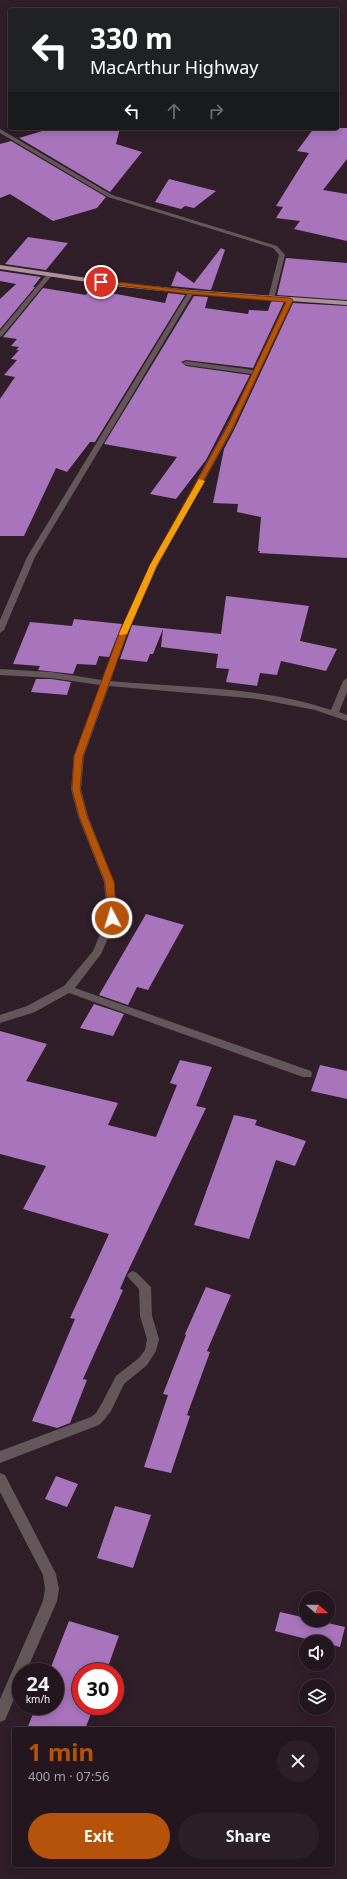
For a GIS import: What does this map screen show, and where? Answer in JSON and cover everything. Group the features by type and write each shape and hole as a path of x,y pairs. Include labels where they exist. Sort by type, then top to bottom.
{"highway":[{"path":"0,267 114,284 191,292 271,299 347,303"}],"street":[{"path":"0,131 110,196 275,247 282,256 271,299"},
{"path":"0,336 50,274"},
{"path":"0,630 31,557 191,292"},
{"path":"0,1019 31,1009 68,989 97,952 112,918 109,882 83,816 76,789 79,756 124,631 154,565 213,459 290,300"},
{"path":"186,363 256,372"},
{"path":"0,672 50,675 105,683 218,690 261,695 334,713 347,718"},
{"path":"334,713 347,681"},
{"path":"68,989 307,1074"},
{"path":"0,1457 95,1421 104,1414 120,1380 126,1372 137,1367 146,1358 153,1343 152,1331 145,1310 145,1287 133,1276"},
{"path":"0,1479 49,1574 52,1589 50,1601 0,1715"}],"building":[{"path":"339,128 347,128 347,159 323,190 347,194 347,241 294,229 300,221 276,218 283,207 276,206 309,153 297,151 313,130 339,130"},
{"path":"45,130 120,130 116,144 142,152 110,192 19,138"},
{"path":"11,141 106,197 97,208 53,221 10,194 0,198 0,144"},
{"path":"169,179 216,191 194,208 185,206 181,209 155,202"},
{"path":"28,237 68,243 46,270 5,264"},
{"path":"221,248 225,250 211,290 171,286 177,271 194,283"},
{"path":"286,258 347,263 347,300 277,295"},
{"path":"0,271 41,277 33,287 35,287 0,329 0,299 16,284 0,281"},
{"path":"43,288 86,295 89,289 165,303 168,293 185,295 95,442 90,442 67,472 56,468 24,536 0,536 0,399 15,377 4,375 17,360 11,359 19,350 16,350 19,347 11,346 17,339 3,337"},
{"path":"194,296 208,297 205,308 248,314 249,310 268,311 271,302 273,301 284,302 253,368 186,360 181,362 186,366 250,375 206,460 176,499 150,494 177,457 104,444"},
{"path":"293,303 347,306 347,558 259,553 261,517 237,512 238,504 213,503 224,449"},
{"path":"226,596 309,606 300,641 337,649 326,671 281,661 277,675 260,673 257,686 226,682 229,669 216,668 218,654 161,647 163,629 153,654 150,654 147,662 120,659 132,625 221,634"},
{"path":"74,619 122,624 109,657 99,656 96,665 77,664 73,674 38,670 40,666 13,664 30,622 72,626"},
{"path":"36,679 51,679 71,682 67,695 31,692"},
{"path":"146,914 184,925 148,990 137,987 128,1005 99,995"},
{"path":"94,1004 124,1014 113,1036 80,1028"},
{"path":"0,1031 47,1044 26,1081 118,1103 108,1125 156,1137 177,1085 170,1083 180,1060 212,1067 196,1106 206,1108 126,1275 120,1289 123,1290 83,1379 87,1380 70,1423 57,1428 32,1421 75,1319 70,1318 109,1234 23,1209 46,1166 0,1154"},
{"path":"320,1065 347,1071 347,1099 311,1091"},
{"path":"234,1115 257,1120 255,1125 306,1141 295,1166 276,1160 249,1239 194,1225"},
{"path":"206,1287 231,1295 207,1351 210,1352 187,1415 190,1416 171,1473 144,1467 168,1395 163,1394 186,1335 185,1334"},
{"path":"56,1476 78,1484 67,1507 45,1499"},
{"path":"115,1506 151,1515 133,1568 97,1558"},
{"path":"280,1612 299,1616 299,1627 335,1627 335,1625 345,1627 340,1647 335,1646 335,1635 299,1635 299,1637 275,1631"},
{"path":"69,1621 119,1636 109,1663 72,1663 72,1715 90,1715 86,1727 28,1727 32,1715 64,1715 64,1663 53,1663"}],"slow traffic":[{"path":"123,634 154,565 202,481"}],"route":[{"path":"101,282 191,292 290,300 230,427 154,565 124,631 79,756 76,789 83,816 109,882 112,918"}]}
